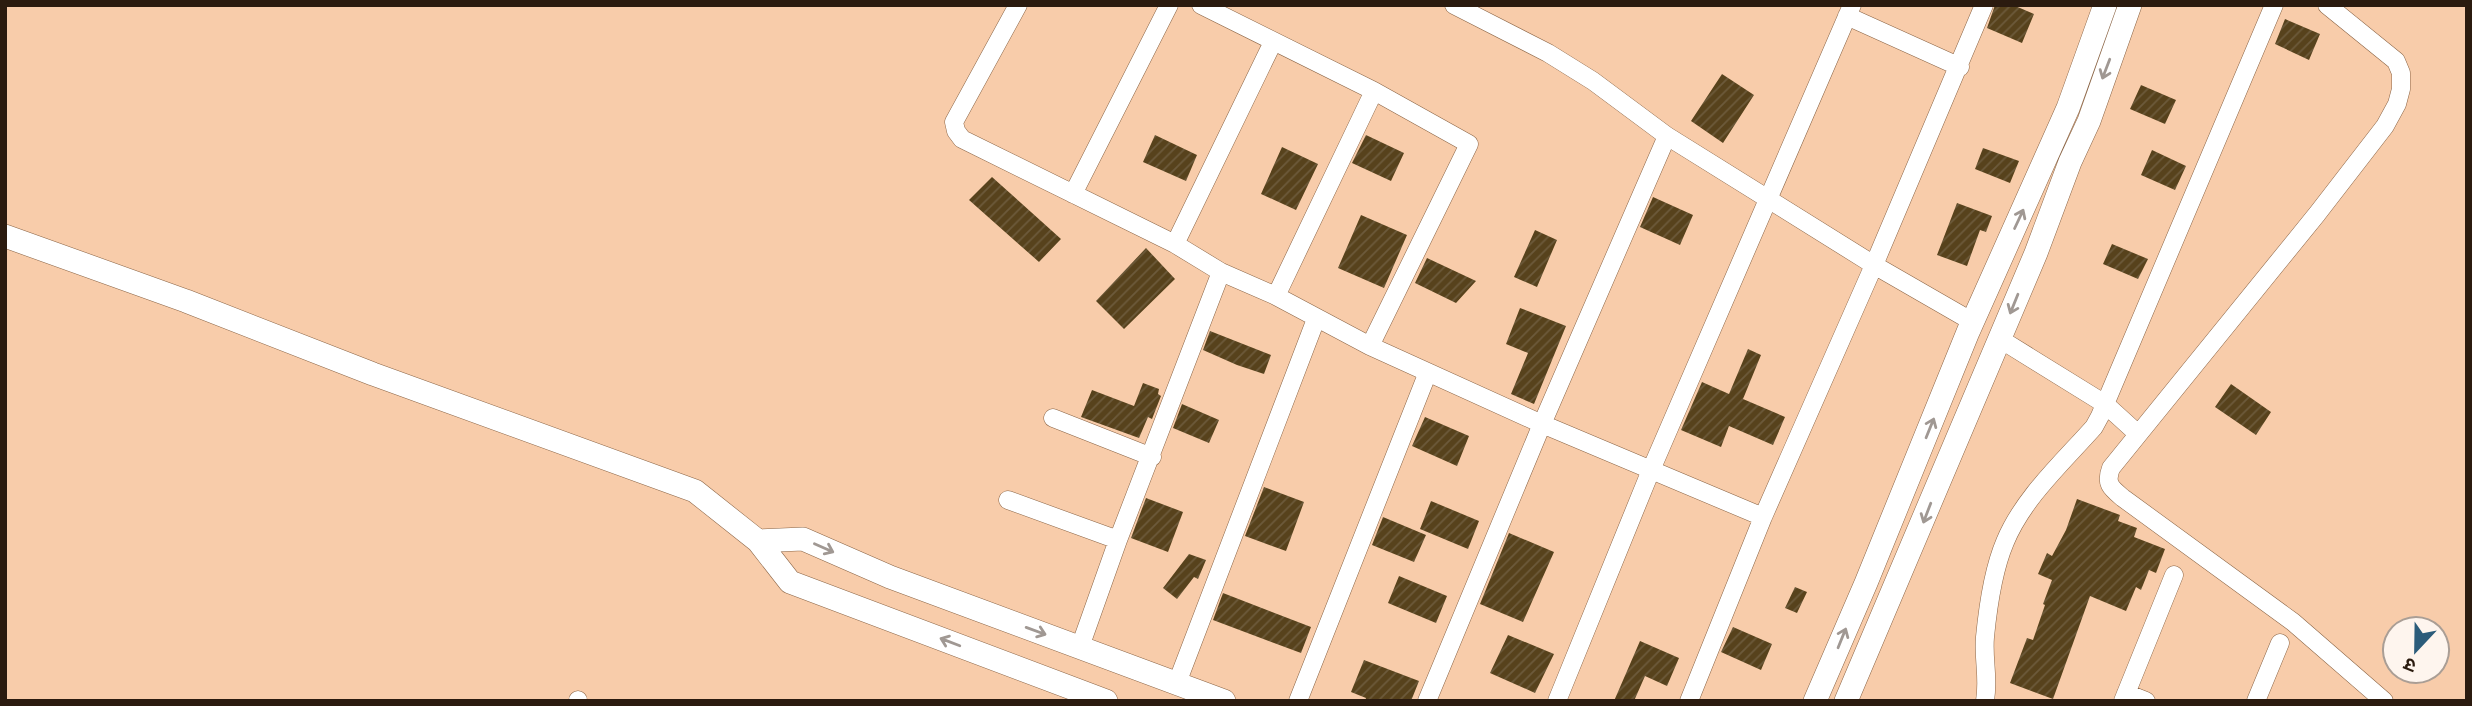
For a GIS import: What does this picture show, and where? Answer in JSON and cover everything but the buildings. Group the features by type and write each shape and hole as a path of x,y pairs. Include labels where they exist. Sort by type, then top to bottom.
{"street":[{"path":"1018,5 954,122 962,139 1175,244 1222,272 1276,296 1370,345 1542,424 1763,517"},
{"path":"1073,194 1169,5"},
{"path":"1202,5 1374,91 1469,144 1370,345"},
{"path":"1454,5 1548,53 1593,81 1667,136 2105,404 2138,434"},
{"path":"1689,701 1763,517 1960,67 1984,5"},
{"path":"1815,701 1973,322 2068,108 2105,5"},
{"path":"1846,701 2000,339 2089,121 2130,5"},
{"path":"1984,701 1988,682 1985,639 1996,575 2005,542 2019,516 2040,488 2094,427 2274,5"},
{"path":"2327,5 2396,61 2401,73 2397,104 2385,127 2111,468 2107,479 2110,488 2293,622 2384,701"},
{"path":"1558,701 1651,470 1849,11 1960,67"},
{"path":"1175,244 1273,42"},
{"path":"1276,296 1374,91"},
{"path":"1426,701 1667,136"},
{"path":"5,236 695,491 758,541 790,582 1106,701"},
{"path":"1080,648 1118,540 1222,272"},
{"path":"1177,683 1316,319"},
{"path":"1298,701 1428,372"},
{"path":"1053,418 1152,457"},
{"path":"1008,500 1118,540"},
{"path":"758,541 803,539 890,577 1224,701"},
{"path":"2146,701 2125,697 2174,575"},
{"path":"2256,701 2280,643"}]}
